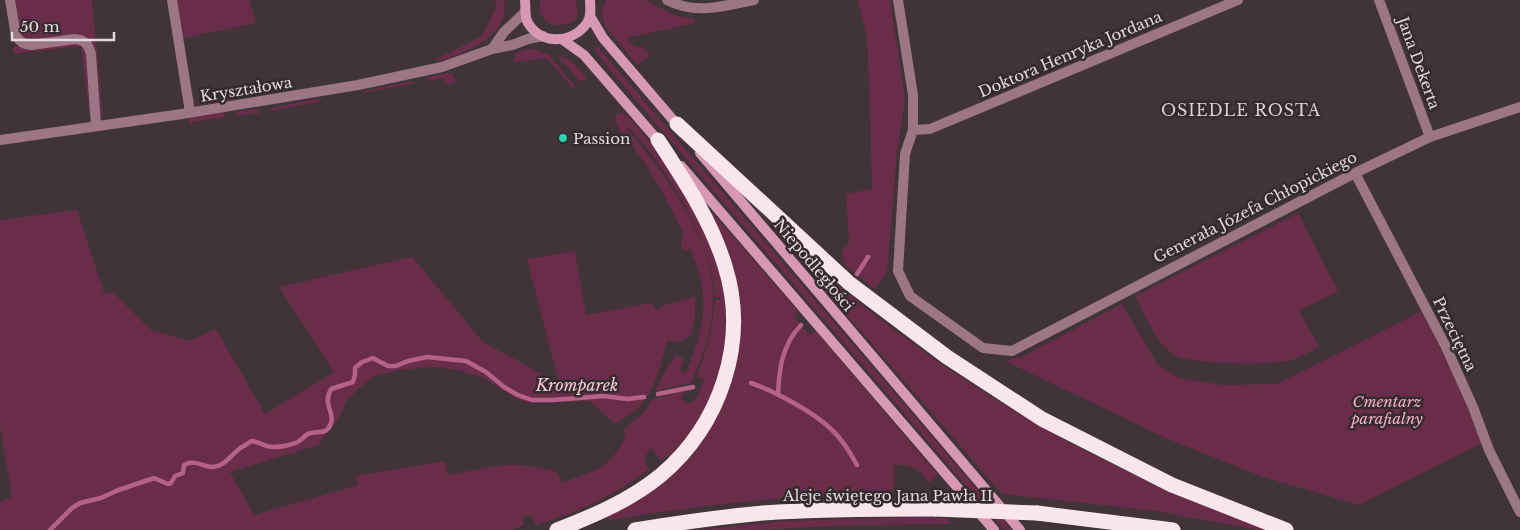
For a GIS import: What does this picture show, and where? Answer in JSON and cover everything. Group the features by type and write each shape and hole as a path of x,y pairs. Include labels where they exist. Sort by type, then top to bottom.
{"highway":[{"path":"677,124 849,284 946,357 1042,419 1172,485 1286,530"},
{"path":"557,530 622,501 644,488 665,471 691,445 703,428 718,398 730,359 733,302 726,267 703,213 658,140"},
{"name":"Aleje świętego Jana Pawła II","path":"635,530 764,513 848,509 935,509 1037,513 1172,530"}],"main road":[{"path":"525,0 525,12 528,23 543,36 556,40 563,40 586,24 590,16 590,0"},
{"name":"Niepodległości","path":"590,16 602,38 1020,530"},
{"path":"563,40 584,55 710,197 994,530"}],"street":[{"path":"10,0 16,36 24,44 31,45 75,39 89,46 96,126"},
{"path":"172,0 190,112"},
{"path":"667,0 679,6 694,9 711,8 754,0"},
{"path":"898,0 913,95 913,130"},
{"name":"Doktora Henryka Jordana","path":"913,130 930,128 1238,0"},
{"name":"Jana Dekerta","path":"1380,0 1430,137"},
{"path":"492,49 504,32 525,12"},
{"name":"Kryształowa","path":"0,140 309,94 442,67 492,49 543,36"},
{"name":"Generała Józefa Chłopickiego","path":"913,130 906,154 898,271 910,296 983,348 1012,351 1355,173 1430,137 1520,107"},
{"name":"Przeciętna","path":"1355,173 1445,345 1490,450 1520,512"}],"green space":[{"path":"15,0 92,0 103,118 99,116 89,41 26,41 20,34"},
{"path":"174,0 249,0 256,23 183,38 192,98 199,104 235,98 233,100 198,105 191,99"},
{"path":"494,0 504,0 504,12 501,23 494,32 485,40 462,53 440,61 435,58 443,56 482,36 497,5"},
{"path":"540,0 576,0 578,18 564,25 548,23 540,13"},
{"path":"607,0 645,0 674,15 694,19 695,23 627,38 635,47 643,47 650,55 637,65 605,26 601,11"},
{"path":"858,0 890,0 905,99 897,152 887,272 875,289 845,265 842,252 849,243 846,194 872,189 867,38"},
{"path":"79,43 86,50 92,117 90,120 81,46 14,54 13,49 16,46 22,48"},
{"path":"598,47 1012,530 1004,530 611,71 595,50"},
{"path":"528,49 548,54 575,86 573,88 546,58 514,62 514,54"},
{"path":"556,55 570,60 586,76 586,79 580,81"},
{"path":"449,73 453,75 456,82 446,85 443,78 427,81 428,77"},
{"path":"412,81 415,83 364,93 365,91"},
{"path":"318,99 320,102 270,111 271,108"},
{"path":"257,109 260,113 235,116 240,111"},
{"path":"223,112 226,117 192,122 191,128 190,117"},
{"path":"621,112 639,128 680,187 698,218 713,250 720,273 724,297 726,321 724,346 713,392 689,435 669,458 667,455 661,461 651,448 646,458 649,469 623,487 581,509 536,525 530,516 522,517 524,525 513,530 0,530 0,502 12,497 0,426 0,220 77,210 104,293 114,293 151,330 189,341 216,329 265,414 334,372 279,287 412,257 483,342 559,383 527,259 575,251 586,315 651,303 658,311 664,305 695,297 695,319 691,335 681,342 667,341 658,373 648,396 630,414 615,424 590,401 530,403 519,400 484,378 458,370 433,367 398,370 374,376 346,401 340,417 318,445 230,472 254,515 359,485 355,476 445,461 447,475 504,465 520,465 555,471 559,475 561,483 600,467 620,447 626,435 623,431 645,411 653,399 685,391 681,399 689,403 696,400 704,380 697,376 709,338 715,300 720,300 720,297 715,297 712,275 705,252 685,205 657,162 627,126 626,128 656,165 684,207 705,253 711,276 713,310 709,332 691,383 655,391 668,366 677,355 684,359 680,371 686,373 702,325 703,296 697,266 690,248 684,251 682,246 681,241 684,234 650,170 628,139 626,141 615,122 616,115"},
{"path":"711,213 798,311 794,317 810,335 816,331 938,475 928,483 922,474 914,468 905,465 894,465 894,490 881,491 881,495 847,495 744,502 608,520 606,517 664,479 693,454 714,421 732,377 739,337 739,296 730,256"},
{"path":"1298,213 1338,291 1299,311 1319,347 1287,361 1246,363 1211,362 1182,358 1173,354 1161,343 1135,296"},
{"path":"771,224 820,269 890,327 998,401 1097,456 1154,483 1269,530 1258,530 1156,511 1002,494 820,284"},
{"name":"Cmentarz parafialny","path":"1122,304 1158,365 1179,378 1223,385 1277,384 1422,311 1456,380 1482,443 1359,505 1263,477 1168,439 1005,361 1021,357"},
{"path":"918,517 947,518 953,524 698,530 786,521"}],"waterway":[{"path":"857,274 868,257"},
{"path":"778,395 779,376 783,358 790,341 801,325"},
{"name":"Kromparek","path":"50,530 72,508 80,503 101,498 154,478 168,484 171,483 175,476 183,473 184,465 188,463 215,467 223,464 251,441 270,447 290,445 308,434 327,430 332,419 328,404 331,389 353,382 355,368 362,362 373,358 388,366 396,366 427,357 466,361 486,372 504,387 532,400 604,396 627,399 644,397"},
{"name":"Kromparek","path":"751,383 771,391 815,416 843,442 857,465"},
{"name":"Kromparek","path":"658,394 693,387"}],"place":[{"name":"Passion","path":"563,138"}],"district":[{"name":"OSIEDLE ROSTA","path":"1241,110"}]}
